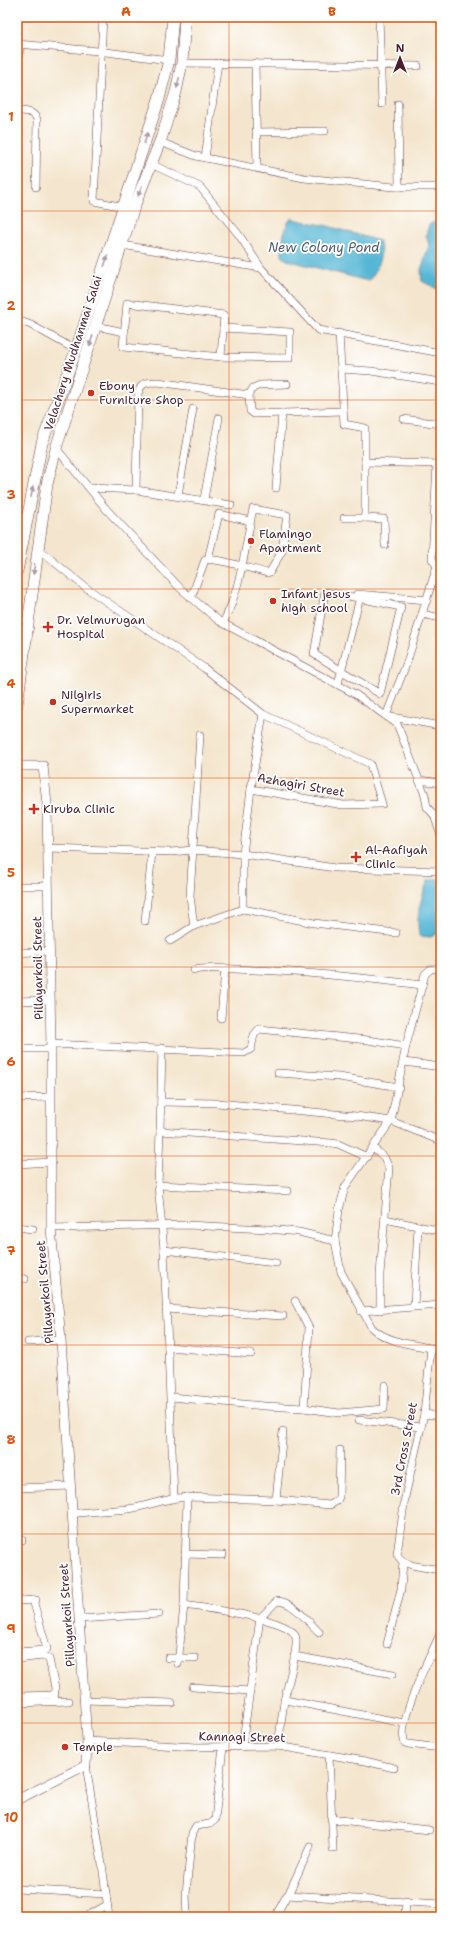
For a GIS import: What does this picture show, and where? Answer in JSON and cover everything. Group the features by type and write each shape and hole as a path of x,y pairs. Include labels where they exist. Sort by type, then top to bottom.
{"main road":[{"name":"Velachery Mudhanmai Salai","path":"17,571 22,517 42,443 76,350 159,99 169,60 173,17"},
{"name":"Velachery Mudhanmai Salai","path":"17,706 37,548 47,484 56,448 122,245 160,142 176,92 182,63 185,17"}],"street":[{"path":"103,17 94,201 124,207"},
{"path":"379,17 382,104"},
{"path":"17,83 18,45 102,52 169,60"},
{"path":"182,63 418,66"},
{"path":"205,158 218,63"},
{"path":"255,64 257,167"},
{"path":"398,104 399,186"},
{"path":"17,111 30,112 35,114 37,119 36,187"},
{"path":"256,132 325,131"},
{"path":"160,142 205,158 257,167 304,178 399,186 441,187"},
{"path":"151,164 200,187 239,234 261,268 318,330 441,353"},
{"path":"122,245 261,268"},
{"path":"221,357 223,328 224,315 127,303 123,347 221,357 290,358 290,332 223,328"},
{"path":"17,320 31,325 76,350"},
{"path":"96,326 124,332"},
{"path":"339,333 344,424 365,428 365,518"},
{"path":"341,369 371,371 441,382"},
{"path":"136,490 139,387 144,383 158,382 249,395"},
{"path":"287,384 260,385 253,388 249,395 250,411 254,414 343,411"},
{"path":"178,495 193,409"},
{"path":"276,488 282,413"},
{"path":"204,499 219,418"},
{"path":"404,419 441,424"},
{"path":"56,448 91,488 107,510 191,598 223,623 338,684 355,694 397,724 425,795 426,807 434,815 441,836"},
{"path":"365,462 439,464 432,559 439,565 426,600 407,662 386,716"},
{"path":"91,488 136,490 178,495 231,505"},
{"path":"191,598 204,560 208,559 241,566 267,573 270,572 282,551 288,517 285,514 253,509 250,521 241,566 232,606 223,623"},
{"path":"208,559 219,514 250,521"},
{"path":"344,518 384,519 385,545"},
{"name":"Azhagiri Street","path":"37,548 85,587 204,668 263,714 370,764 382,804 343,805 250,789 263,714"},
{"path":"380,694 341,672 314,654 325,592 358,596 426,600"},
{"path":"338,684 358,596"},
{"path":"358,596 400,608 380,694 374,708"},
{"path":"422,614 441,618"},
{"path":"386,716 441,726"},
{"path":"194,926 190,896 200,735"},
{"name":"Pillayarkoil Street","path":"17,766 42,766 47,804 51,1046 51,1228 61,1340 85,1700 87,1741 86,1765"},
{"path":"419,780 441,783"},
{"path":"242,909 243,854 250,789"},
{"path":"48,848 152,852 193,850 243,854 335,868 441,871"},
{"path":"145,921 152,852"},
{"path":"17,886 48,886"},
{"path":"170,941 194,926 242,909 314,922 396,933"},
{"path":"17,953 49,951"},
{"path":"441,968 431,969 426,972 406,1046 391,1121 345,1187 340,1205 335,1241 341,1272 361,1311 378,1333 388,1338 441,1350"},
{"path":"194,970 225,969 337,975 422,985"},
{"path":"221,1018 225,969"},
{"path":"17,1001 50,1000"},
{"path":"17,1049 51,1046 162,1048 244,1053 251,1049 254,1035 259,1029 368,1040 406,1046"},
{"path":"162,1048 158,1185 164,1250 174,1498"},
{"path":"404,1062 441,1067"},
{"path":"278,1073 339,1077 399,1087"},
{"path":"17,1098 51,1097"},
{"path":"161,1102 217,1103 391,1121 441,1141"},
{"path":"160,1131 331,1143 338,1144 367,1157"},
{"path":"373,1148 384,1157 389,1168 380,1274 380,1310"},
{"path":"17,1164 51,1162"},
{"path":"158,1185 288,1191"},
{"path":"385,1219 441,1231"},
{"path":"51,1228 162,1225 268,1229 299,1232 335,1241"},
{"path":"414,1306 418,1226"},
{"path":"17,1228 33,1229"},
{"path":"164,1250 276,1263"},
{"path":"295,1300 309,1328 304,1408"},
{"path":"361,1311 441,1305"},
{"path":"166,1308 283,1316"},
{"path":"28,1342 61,1340"},
{"path":"168,1347 250,1354"},
{"name":"3rd Cross Street","path":"403,1562 396,1554 405,1497 424,1414 430,1348"},
{"path":"171,1397 264,1406 304,1408 339,1413 384,1409 385,1385"},
{"path":"424,1414 441,1416"},
{"path":"359,1420 421,1426"},
{"path":"276,1500 283,1431"},
{"path":"72,1514 92,1511 129,1509 174,1498 186,1497 276,1500 330,1505 339,1497 340,1450"},
{"path":"17,1488 71,1486"},
{"path":"178,1661 184,1605 186,1497"},
{"path":"185,1554 223,1556"},
{"path":"387,1644 401,1589 403,1562 441,1570"},
{"path":"17,1601 34,1600 47,1649 17,1652"},
{"path":"242,1747 260,1618 277,1601 283,1601 289,1604 319,1632"},
{"path":"184,1605 234,1612 260,1618 293,1631 296,1640 294,1656 278,1746"},
{"path":"79,1619 159,1614"},
{"path":"441,1632 412,1698 404,1723 403,1739 405,1743 441,1748"},
{"path":"17,1659 43,1656 49,1659 55,1688 54,1698"},
{"path":"294,1656 393,1674"},
{"path":"430,1656 441,1657"},
{"path":"168,1658 178,1661 195,1658"},
{"path":"17,1678 18,1694 20,1696 54,1698 69,1701"},
{"path":"193,1687 250,1691"},
{"path":"17,1703 54,1698"},
{"path":"85,1700 172,1703"},
{"path":"285,1700 404,1723"},
{"name":"Kannagi Street","path":"87,1741 197,1747 278,1746 365,1761 394,1768"},
{"path":"187,1917 186,1894 192,1834 196,1826 210,1824 215,1820 223,1747"},
{"path":"329,1755 332,1849"},
{"path":"17,1800 86,1765 109,1917"},
{"path":"331,1819 429,1830"},
{"path":"275,1917 288,1896 310,1847"},
{"path":"17,1889 106,1894"},
{"path":"288,1896 441,1904"},
{"path":"405,1917 406,1901"},
{"path":"85,1917 107,1905"}],"water":[{"name":"New Colony Pond","path":"292,218 328,226 379,241 381,251 375,272 369,280 364,280 287,260 282,256 283,241 285,230"},
{"path":"434,222 441,223 441,291 422,281 421,270 429,245 426,235 429,225"},
{"path":"441,879 441,931 431,937 419,936 419,908 428,880"}],"place":[{"name":"Ebony Furniture Shop","path":"91,393"},
{"name":"Flamingo Apartment","path":"251,541"},
{"name":"Infant jesus high school","path":"273,601"},
{"name":"Dr. Velmurugan Hospital","path":"48,627"},
{"name":"Nilgiris Supermarket","path":"53,702"},
{"name":"Kiruba Clinic","path":"34,809"},
{"name":"Al-Aafiyah Clinic","path":"356,857"},
{"name":"Temple","path":"65,1747"}]}
